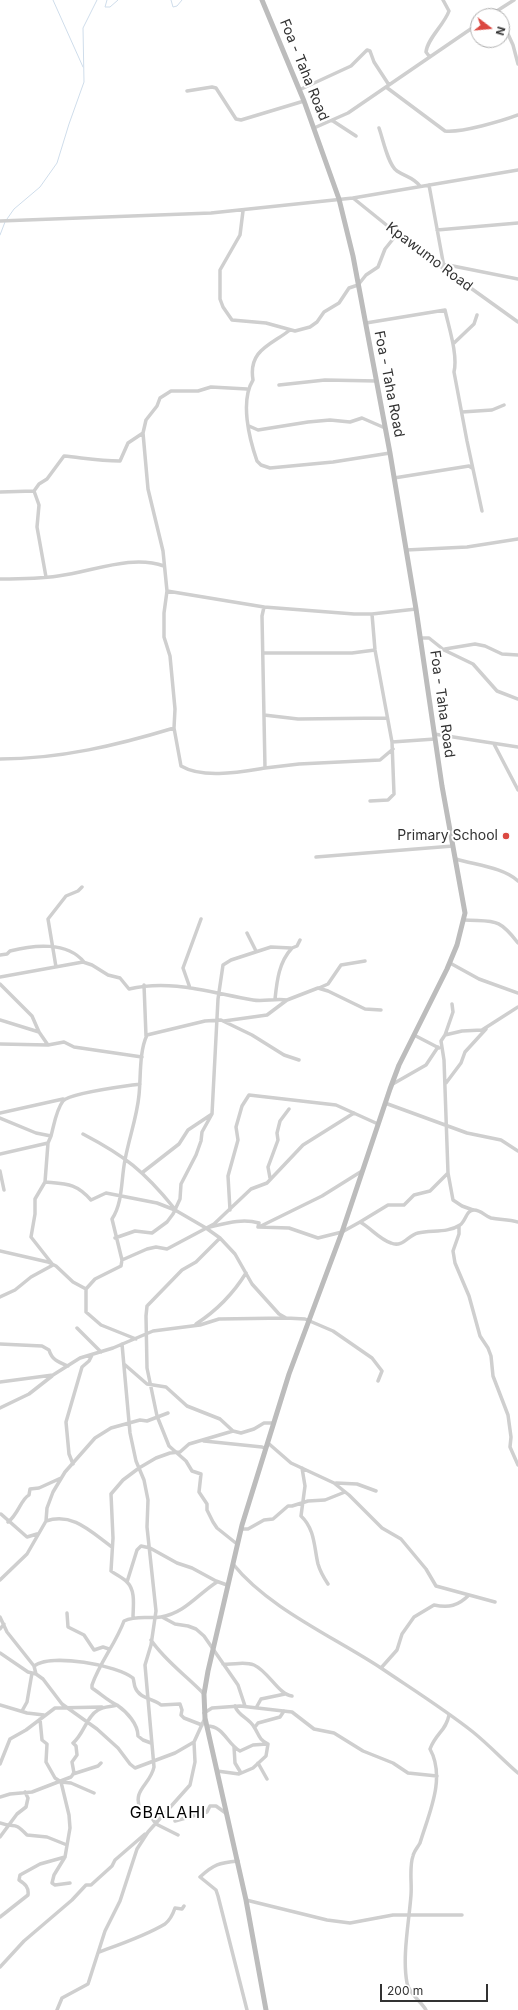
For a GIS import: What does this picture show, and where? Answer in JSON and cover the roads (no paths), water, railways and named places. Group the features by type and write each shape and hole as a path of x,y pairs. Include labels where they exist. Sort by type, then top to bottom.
{"street":[{"name":"Foa - Taha Road","path":"262,0 304,101 339,199 366,323 390,453 416,609 442,786 464,903 464,920 450,963 391,1085 342,1232 308,1321 274,1423 241,1528 213,1647 204,1694 204,1726 218,1771 238,1861 266,2010"},
{"path":"429,56 426,52 427,45 441,27 449,11 443,0"},
{"path":"501,8 514,0"},
{"path":"314,128 334,121 470,29"},
{"path":"510,38 518,64"},
{"path":"299,90 351,66 369,50 388,86 445,131 452,132 494,123 518,115"},
{"path":"187,91 212,87 216,88 236,119 241,120 304,101"},
{"path":"334,121 356,136"},
{"path":"379,128 391,165 395,170 415,179 420,186"},
{"path":"1,221 243,211 353,198 518,170"},
{"path":"429,185 443,266 518,280"},
{"name":"Kpawumo Road","path":"353,198 397,234 518,322"},
{"path":"243,211 240,235 220,270 220,299 223,307 232,320 266,323 295,331 310,327 317,322 324,312 339,302 349,288 358,285 366,275 378,267 385,249 397,234"},
{"path":"437,230 518,223"},
{"path":"366,323 445,310 456,365 454,372 472,468 482,510"},
{"path":"452,344 474,324 477,315"},
{"path":"290,330 275,342 266,344 256,356 251,368 253,380 247,389 246,421 249,426 257,461 261,465 270,468 333,462 390,453"},
{"path":"279,385 326,380 377,382"},
{"path":"247,389 212,387 198,391 171,391 160,398 157,406 146,420 143,433 148,489 154,519 160,534 167,591 164,613 164,637 170,656 174,691 174,728 182,766 191,772 240,772 299,764 380,760 393,749"},
{"path":"462,412 492,410 504,405"},
{"path":"249,426 258,430 330,420 350,422 362,418 385,428"},
{"path":"34,491 39,484 47,479 64,456 80,457 95,461 120,461 128,443 143,433"},
{"path":"394,478 469,466 472,468"},
{"path":"0,492 34,491"},
{"path":"34,491 39,505 37,527 46,577"},
{"path":"406,550 467,547 518,539"},
{"path":"0,579 46,577 81,573 137,562 154,562 164,566"},
{"path":"167,591 264,607 372,614 416,609"},
{"path":"264,607 262,616 262,653 265,768"},
{"path":"370,801 388,800 394,794 393,749 375,650 372,614"},
{"path":"420,638 429,638 444,650 473,664 497,691 518,699"},
{"path":"444,650 475,644 485,646 502,654 518,655"},
{"path":"262,653 352,653 375,650"},
{"path":"264,715 298,719 387,718"},
{"path":"0,759 47,758 75,753 174,728"},
{"path":"392,742 434,736 518,747"},
{"path":"494,744 518,790"},
{"path":"316,857 453,846"},
{"path":"456,859 512,875 518,881"},
{"path":"56,967 54,947 48,919 66,896 78,891 82,887"},
{"path":"190,988 182,968 201,919"},
{"path":"464,920 498,922 505,926 518,943"},
{"path":"247,933 256,951"},
{"path":"116,1238 135,1231 152,1233 167,1222 180,1199 181,1184 199,1148 202,1132 212,1114 217,1019 223,965 271,946 291,948 298,946 300,940"},
{"path":"0,955 7,954 10,951 37,946 54,947 71,951 80,956 85,963 108,975 120,978 129,989 144,985 168,984 210,990 219,994 255,1001 275,999 287,1000"},
{"path":"275,999 278,974 291,948"},
{"path":"146,1038 150,1033 217,1019 224,1020 267,1015 287,1000 328,984 341,965 365,961"},
{"path":"0,977 85,963"},
{"path":"450,963 479,979 518,993"},
{"path":"0,984 32,1016 39,1032 48,1045"},
{"path":"136,1339 101,1325 86,1312 86,1290 95,1279 121,1266 122,1260 112,1219 116,1213 120,1196 125,1159 138,1107 142,1057 146,1038 144,985"},
{"path":"318,988 328,991 365,1009 381,1010"},
{"path":"391,1085 426,1065 439,1048 453,1012 452,1004"},
{"path":"445,1084 460,1063 465,1052 486,1028 518,1006"},
{"path":"0,1020 39,1032"},
{"path":"224,1020 284,1055 299,1060"},
{"path":"445,1035 486,1028"},
{"path":"414,1035 439,1048 444,1060 448,1173 453,1200 462,1206 480,1211 490,1218 508,1218 518,1222"},
{"path":"0,1044 48,1045 64,1042 74,1047 142,1057"},
{"path":"0,1113 64,1099 75,1094 140,1084"},
{"path":"230,1210 228,1176 238,1140 236,1127 242,1106 249,1095 330,1104 378,1124"},
{"path":"64,1099 59,1107 48,1143 45,1182 35,1199 35,1214 31,1237 53,1265 73,1282 86,1290"},
{"path":"385,1103 468,1133 501,1140 518,1151"},
{"path":"270,1178 268,1167 278,1140 277,1133 280,1120 289,1109"},
{"path":"122,1260 147,1249 156,1247 168,1249 214,1224 251,1189 267,1183 302,1145 354,1113"},
{"path":"143,1172 179,1144 188,1130 212,1114"},
{"path":"0,1118 36,1132 51,1136"},
{"path":"83,1134 125,1159 143,1172 175,1210"},
{"path":"0,1154 48,1143"},
{"path":"258,1227 322,1196 363,1170"},
{"path":"0,1171 4,1190"},
{"path":"258,1227 289,1228 318,1238 342,1232 388,1204 404,1205 414,1195 430,1191 448,1173"},
{"path":"45,1182 75,1185 82,1189 91,1200 106,1193 161,1204 175,1210 220,1238 235,1254 252,1284 279,1314 286,1318"},
{"path":"360,1222 371,1227 391,1244 398,1244 403,1243 417,1233 433,1232 459,1226 463,1223 469,1212 474,1210"},
{"path":"206,1228 236,1221 259,1223 258,1227"},
{"path":"459,1226 459,1234 453,1251 455,1263 469,1296 480,1336 488,1348 493,1376 508,1414 511,1437 510,1447 518,1465"},
{"path":"220,1238 196,1262 182,1270 148,1306 146,1316 147,1368 157,1416 169,1446 186,1461 192,1471 201,1474 199,1492 207,1504 207,1510 217,1528 237,1544"},
{"path":"0,1251 14,1253 53,1265"},
{"path":"0,1298 15,1290 31,1277 53,1265"},
{"path":"196,1325 210,1315 235,1290 246,1273"},
{"path":"0,1408 29,1394 53,1375 80,1358 136,1339 153,1331 196,1325 218,1319 286,1318 308,1321 333,1331 372,1358 382,1371 378,1381"},
{"path":"77,1328 100,1352"},
{"path":"0,1344 42,1346 49,1350 51,1357 56,1361 68,1366"},
{"path":"122,1344 134,1454 138,1468 144,1480 148,1500 147,1527 156,1611 145,1665 152,1743 152,1773 142,1786 137,1804 141,1812 149,1814 156,1824 178,1835"},
{"path":"73,1464 69,1454 66,1422 82,1367 89,1361 92,1355"},
{"path":"124,1364 147,1384 166,1386 187,1406 220,1419 234,1430 241,1432 254,1429 264,1423 274,1423"},
{"path":"0,1382 53,1375"},
{"path":"0,1580 26,1554 46,1521 47,1508 62,1477 95,1438 111,1428 140,1420 147,1421 168,1413"},
{"path":"133,1618 133,1595 127,1582 111,1571 111,1494 123,1480 138,1468 170,1453 180,1452 189,1444 234,1430"},
{"path":"201,1440 262,1447 266,1449"},
{"path":"268,1443 291,1463 334,1483 382,1528 401,1539 426,1569 436,1586 495,1602"},
{"path":"302,1468 305,1486 301,1516 308,1522 316,1544 318,1564 328,1584"},
{"path":"8,1522 20,1509 24,1497 29,1495 30,1489 40,1488 62,1477"},
{"path":"334,1483 357,1484 376,1491"},
{"path":"241,1528 248,1529 264,1520 273,1519 288,1506 304,1502 325,1500 345,1492"},
{"path":"1,1514 8,1522 27,1537 37,1534"},
{"path":"46,1521 55,1518 65,1518 71,1520 112,1547"},
{"path":"127,1582 137,1550 142,1546 150,1548 176,1563 198,1571 217,1582 227,1585"},
{"path":"232,1563 251,1584 270,1598 381,1668 449,1715 472,1732 518,1773"},
{"path":"152,1743 143,1740 138,1736 138,1730 130,1717 117,1705 109,1702 103,1695 92,1688 94,1680 109,1649 119,1635 124,1621 133,1618 162,1617 186,1607 205,1590 217,1582"},
{"path":"381,1668 396,1650 402,1634 414,1617 434,1604 444,1607 460,1604 469,1595"},
{"path":"67,1613 68,1627 84,1635 94,1650 103,1647 109,1649"},
{"path":"0,1617 7,1632 34,1666 34,1673 27,1702 22,1711"},
{"path":"162,1617 175,1624 196,1629 213,1647 238,1685 245,1706"},
{"path":"0,1629 4,1624"},
{"path":"151,1640 171,1664 187,1676 204,1694"},
{"path":"0,1653 34,1673 67,1708 108,1738 135,1768 175,1753 194,1742 204,1726"},
{"path":"34,1666 39,1662 66,1659 112,1668 130,1675 133,1678 135,1687 139,1694 147,1699 155,1700 161,1705 180,1704 182,1710 181,1715 184,1718 204,1726 214,1726 221,1731 234,1747 240,1751 253,1745 268,1744"},
{"path":"223,1664 236,1665 242,1662 255,1665 268,1675 286,1694 292,1696"},
{"path":"256,1708 261,1699 286,1694"},
{"path":"0,1705 44,1715"},
{"path":"73,1774 72,1762 77,1755 76,1746 73,1743 97,1710 117,1705"},
{"path":"235,1706 239,1714 246,1717 255,1727 256,1733 268,1744"},
{"path":"204,1715 212,1708 235,1706 292,1712 314,1728 334,1733 362,1751 393,1763 408,1773 437,1776"},
{"path":"0,1764 10,1739 26,1730 55,1708 103,1708"},
{"path":"255,1727 258,1724 280,1717 284,1711"},
{"path":"426,2010 407,1984 406,1952 408,1914 411,1897 412,1856 420,1844 433,1800 437,1776 435,1758 430,1749 434,1739 447,1725 449,1715"},
{"path":"40,1719 42,1740 47,1744 46,1762 50,1772 61,1782 69,1815 70,1828 65,1857 54,1875 52,1883 55,1885 70,1884"},
{"path":"0,1967 24,1941 72,1900 86,1885 91,1885 112,1866 115,1860 148,1832 190,1785 196,1762 194,1742"},
{"path":"218,1771 241,1773 258,1763 266,1756 268,1744"},
{"path":"234,1747 235,1763 241,1773"},
{"path":"0,1797 61,1782 71,1777 73,1774 98,1766 101,1763"},
{"path":"258,1763 267,1779"},
{"path":"61,1782 71,1783 94,1792"},
{"path":"0,1837 17,1814 26,1807 28,1798 25,1792"},
{"path":"175,1821 207,1812 210,1806 216,1806 227,1814"},
{"path":"0,1823 19,1826 27,1835 47,1837 66,1845"},
{"path":"57,2010 62,1998 88,1984 105,1931 120,1901 131,1864 148,1832"},
{"path":"0,1917 28,1895 29,1890 26,1885 19,1880 20,1876 40,1864 65,1857"},
{"path":"238,1861 211,1866 200,1877 216,1890 246,2010"},
{"path":"246,1900 327,1920 350,1923 408,1914 462,1915"},
{"path":"99,1952 130,1940 166,1923 172,1917 175,1908 182,1909 184,1906"}],"waterway":[{"path":"53,0 83,67"},
{"path":"7,219 14,209 40,187 57,163 84,82 83,28 97,0"},
{"path":"107,0 105,7 110,7 118,0"},
{"path":"171,0 173,7 177,6 182,0"},
{"path":"0,235 5,222"}],"place":[{"name":"Primary School","path":"506,836"}],"district":[{"name":"GBALAHI","path":"168,1813"}]}
